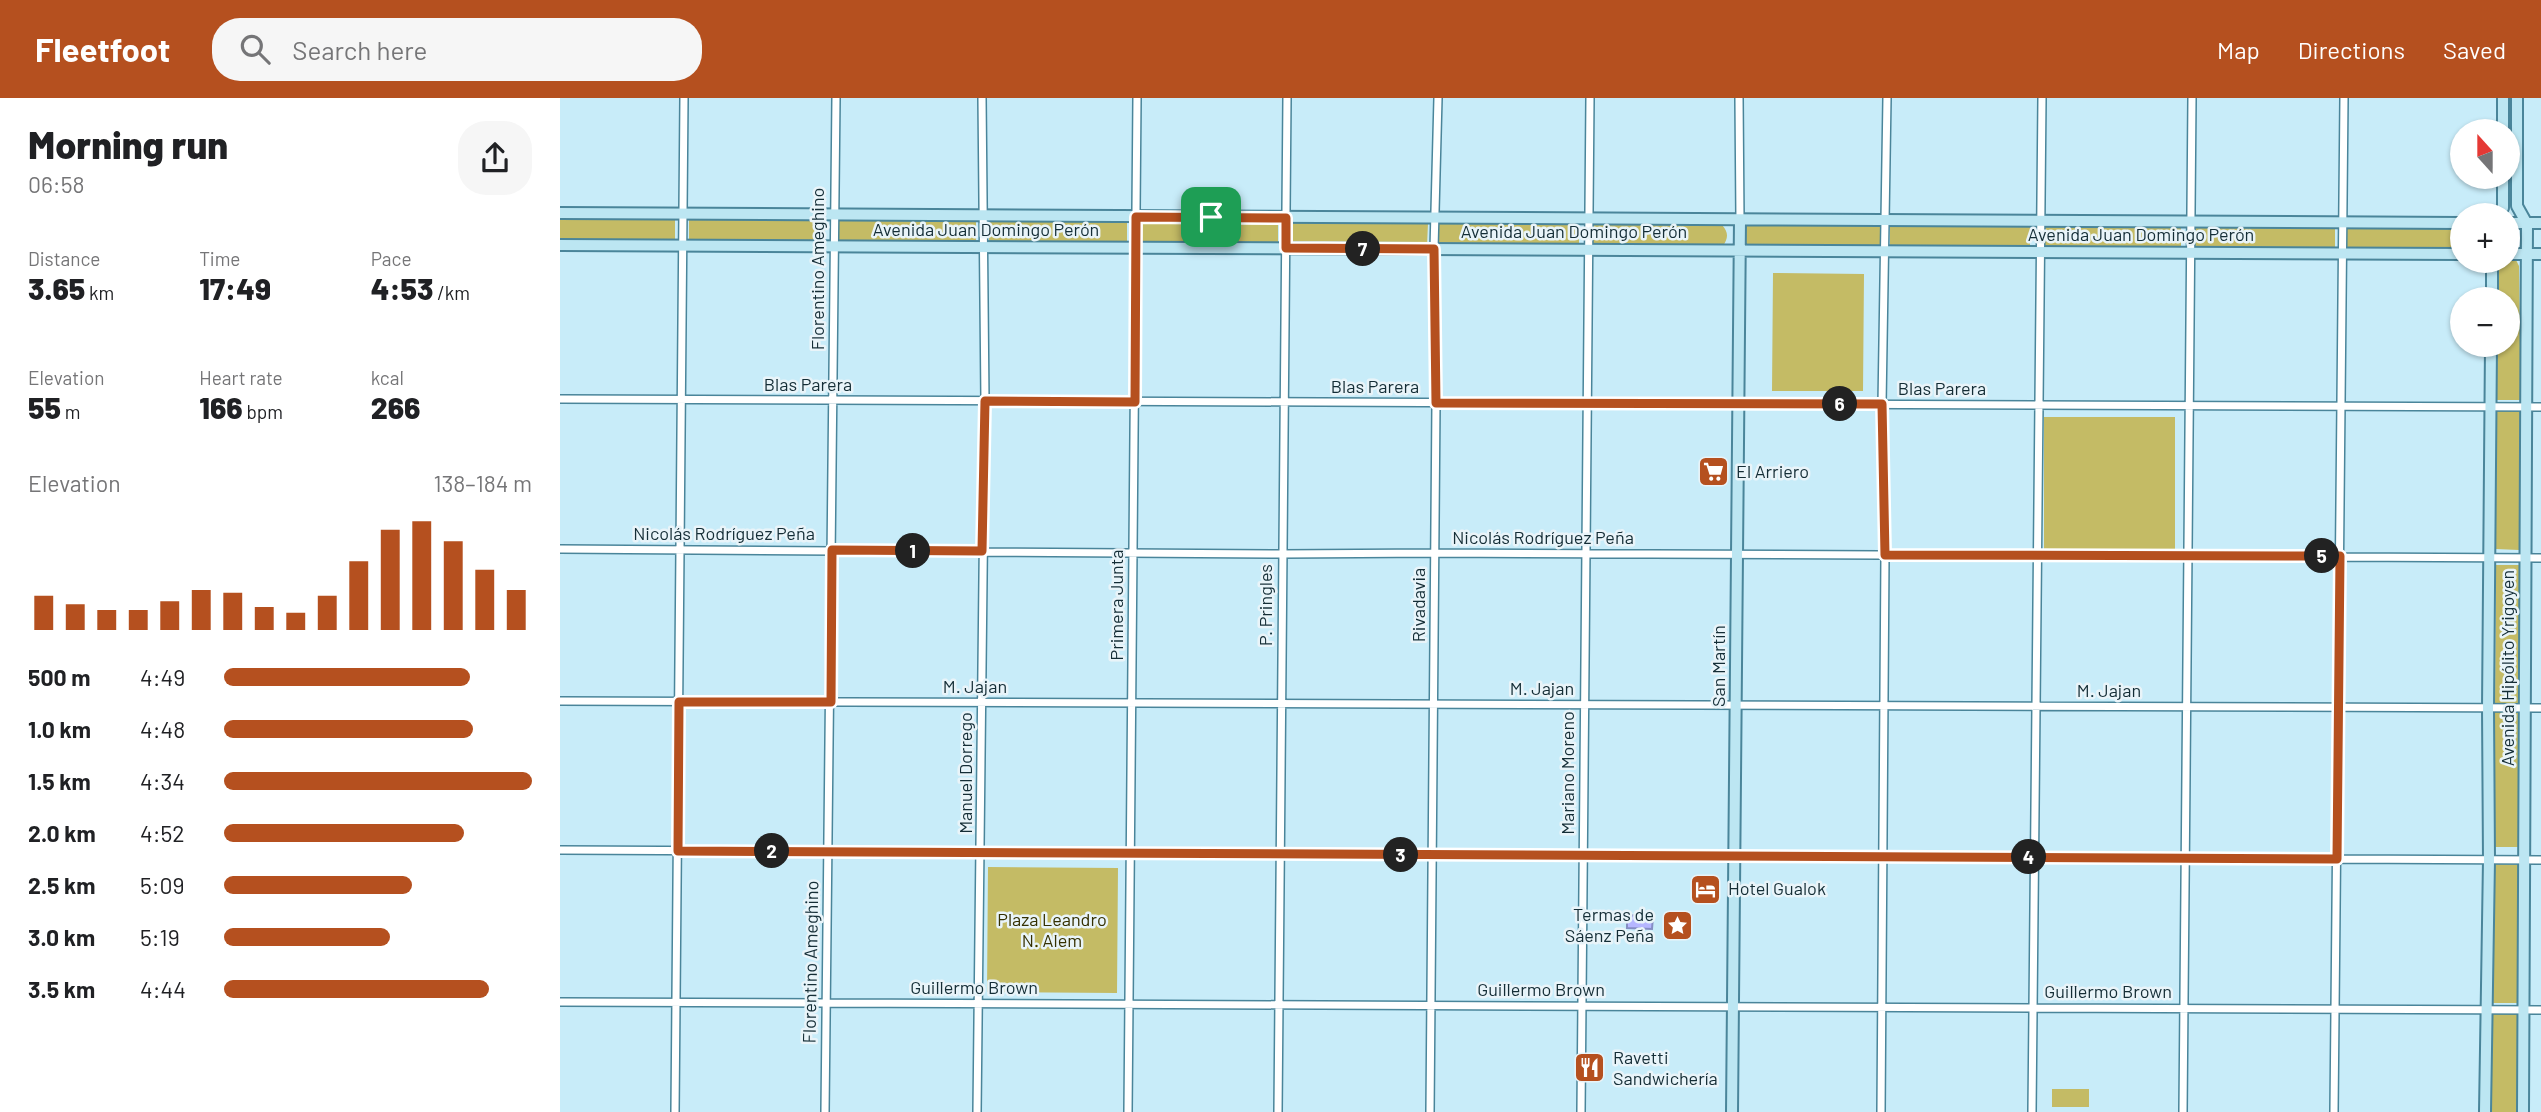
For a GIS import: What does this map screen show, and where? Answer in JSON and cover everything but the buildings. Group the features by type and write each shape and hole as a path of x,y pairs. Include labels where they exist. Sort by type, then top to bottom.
{"main road":[{"path":"2503,98 2503,119"},
{"path":"2517,98 2517,206 2528,223"},
{"name":"Avenida Juan Domingo Perón","path":"560,213 2450,223"},
{"name":"San Martín","path":"1732,1112 1740,220"},
{"path":"2520,223 2541,223"},
{"name":"Avenida Hipólito Yrigoyen","path":"2523,1112 2528,223"},
{"name":"Avenida Juan Domingo Perón","path":"560,245 2450,254"},
{"path":"2520,254 2541,254"},
{"name":"Avenida Hipólito Yrigoyen","path":"2485,1112 2491,357"}],"street":[{"path":"675,1112 684,98"},
{"name":"Florentino Ameghino","path":"825,1112 830,852 835,98"},
{"name":"Manuel Dorrego","path":"977,1112 985,401 982,98"},
{"name":"Primera Junta","path":"1128,1112 1137,98"},
{"name":"P. Pringles","path":"1278,1112 1287,98"},
{"name":"Rivadavia","path":"1430,1112 1436,403 1434,249 1438,98"},
{"name":"Mariano Moreno","path":"1581,1112 1590,98"},
{"path":"1739,98 1740,220"},
{"path":"1881,1112 1885,555 1882,404 1887,98"},
{"path":"2032,1112 2042,98"},
{"path":"2183,1112 2192,98"},
{"path":"2334,1112 2344,98"},
{"name":"Blas Parera","path":"560,399 2541,407"},
{"name":"Nicolás Rodríguez Peña","path":"560,549 2541,558"},
{"name":"M. Jajan","path":"560,701 2541,708"},
{"path":"560,850 2541,860"},
{"name":"Guillermo Brown","path":"560,1002 2541,1010"}],"green space":[{"path":"2508,98 2513,98 2513,119 2508,119"},
{"path":"2507,189 2512,189 2512,203 2507,203"},
{"path":"675,218 675,239 560,239 560,219"},
{"path":"689,219 825,220 825,240 689,240"},
{"path":"976,220 976,241 838,241 838,221"},
{"path":"1127,221 1127,242 989,242 989,222"},
{"path":"1289,222 1428,223 1427,246 1289,244"},
{"path":"1138,223 1278,223 1278,245 1138,244"},
{"path":"1438,223 1579,224 1579,246 1438,246"},
{"path":"1591,223 1722,225 1727,236 1723,246 1591,245"},
{"path":"1755,223 1880,224 1880,247 1748,245 1743,241 1743,226"},
{"path":"1890,223 2030,223 2030,247 1890,247"},
{"path":"2181,223 2181,247 2043,247 2043,224"},
{"path":"2194,225 2335,225 2335,249 2194,249"},
{"path":"2347,227 2450,228 2450,250 2347,249"},
{"path":"1773,273 1864,274 1863,391 1772,391"},
{"path":"2497,273 2519,273 2519,287 2497,287"},
{"path":"2520,333 2521,400 2497,400 2497,357 2520,357"},
{"path":"2496,410 2520,410 2519,550 2496,549"},
{"path":"2044,417 2175,417 2175,549 2044,549"},
{"path":"2496,565 2520,565 2519,703 2495,703"},
{"path":"2493,711 2518,711 2519,847 2494,847"},
{"path":"2494,864 2519,865 2518,1003 2492,1003"},
{"name":"Plaza Leandro N. Alem","path":"988,867 1118,868 1117,993 987,992"},
{"path":"2491,1013 2518,1013 2517,1112 2489,1112"},
{"path":"2052,1089 2089,1089 2089,1107 2052,1107"}],"water":[{"path":"1627,915 1653,916 1652,929 1627,928"}],"place":[{"name":"El Arriero","path":"1713,472"},
{"name":"Hotel Gualok","path":"1705,889"},
{"name":"Termas de Sáenz Peña","path":"1677,925"},
{"name":"Ravetti Sandwichería","path":"1590,1068"}],"route":[{"path":"1136,217 1211,217 1286,218 1286,248 1434,249 1436,403 1882,404 1885,555 2340,556 2337,859 678,851 679,702 831,702 832,550 982,551 985,401 1135,402 1136,217"}]}
